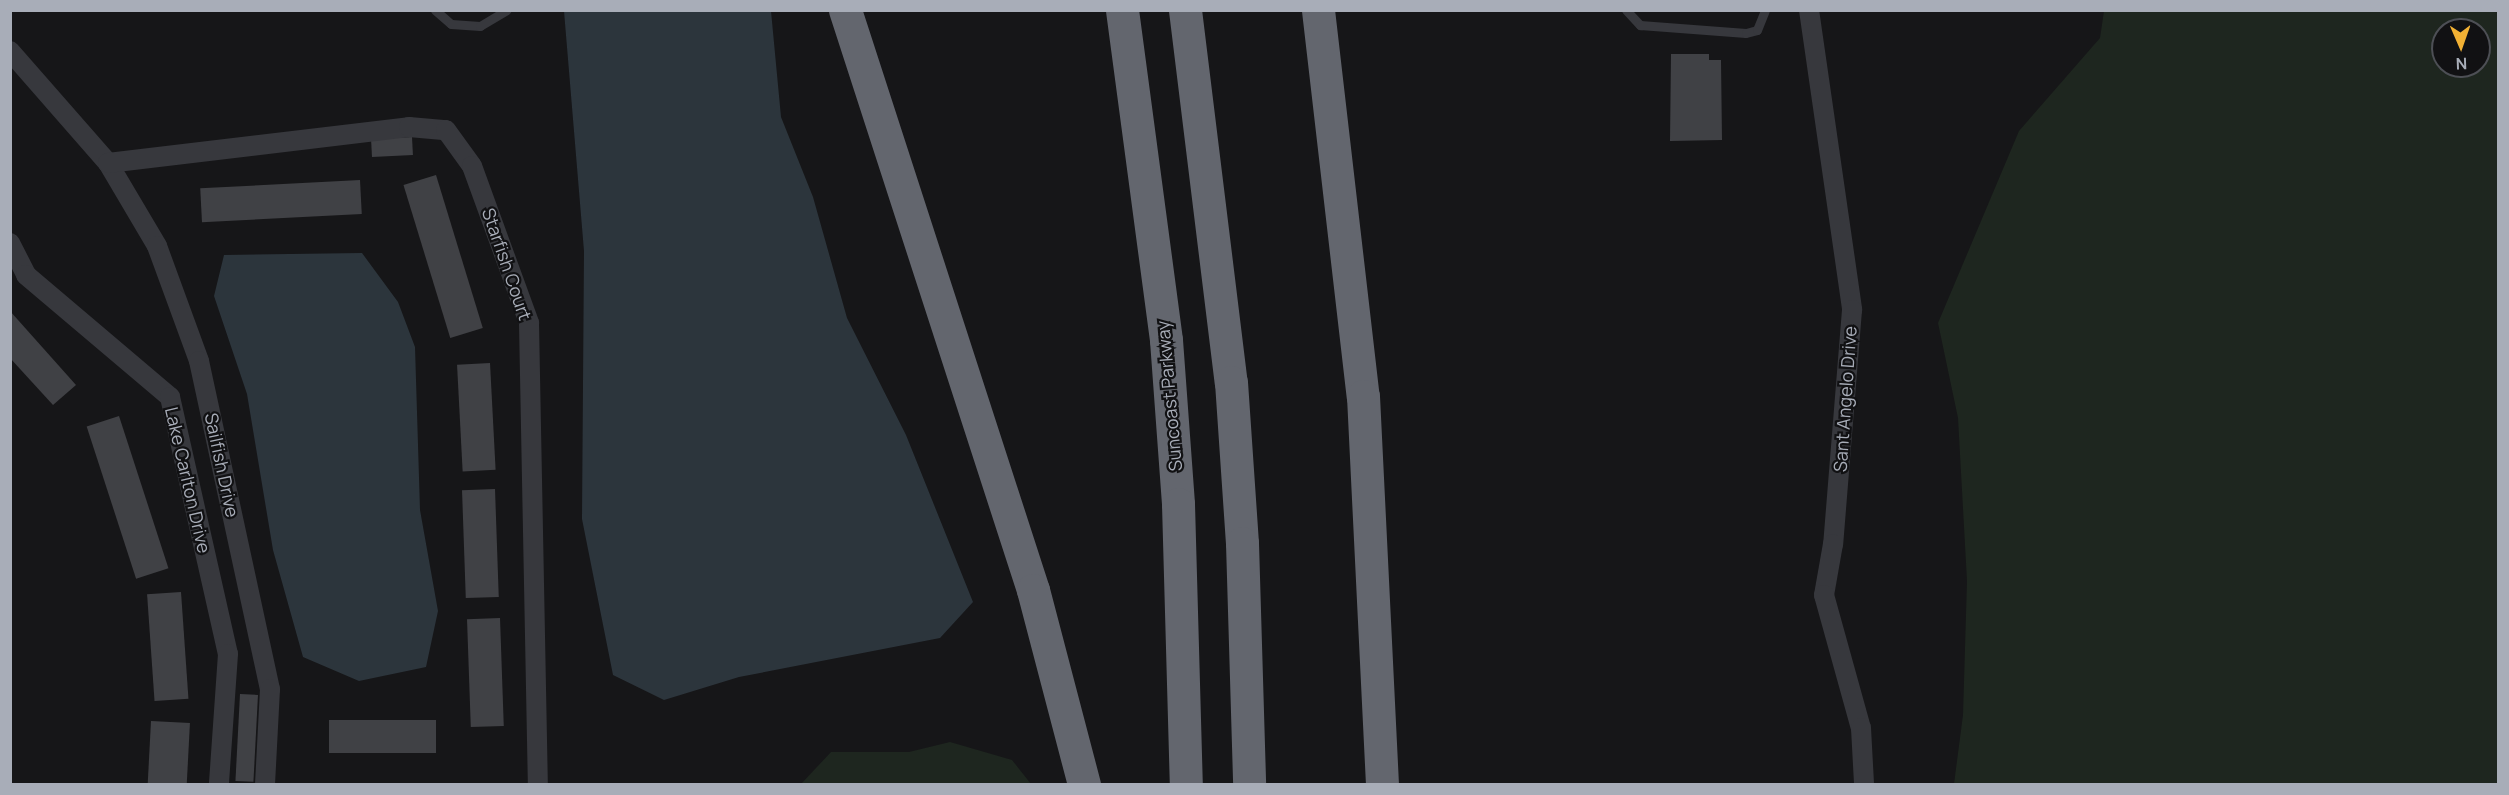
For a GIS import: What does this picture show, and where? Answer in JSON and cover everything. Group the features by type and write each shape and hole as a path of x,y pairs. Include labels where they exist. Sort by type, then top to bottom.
{"highway":[{"path":"845,10 1033,590 1084,784"},
{"name":"Suncoast Parkway","path":"1122,10 1166,340 1178,504 1186,784"},
{"path":"1185,10 1231,382 1242,543 1249,784"},
{"path":"1318,10 1363,396 1382,784"}],"street":[{"name":"Sant Angelo Drive","path":"1809,10 1852,310 1833,544 1824,595 1861,728 1864,784"},
{"name":"Sailfish Drive","path":"10,51 108,164 157,246 199,360 270,689 265,784"},
{"name":"Starfish Court","path":"108,164 409,127 446,130 472,166 529,322 538,784"},
{"name":"Lake Carlton Drive","path":"10,243 26,275 170,397 228,654 219,784"}],"lane":[{"path":"435,10 451,24 480,26 507,10"},
{"path":"1626,10 1640,25 1746,33 1757,30 1765,10"}],"shaded area":[{"path":"564,11 771,11 781,117 813,197 847,318 906,435 973,602 940,638 739,677 664,700 613,675 582,519 584,251"},
{"path":"2104,11 2498,11 2498,784 1954,784 1963,715 1967,581 1958,418 1938,323 2019,131 2100,38"},
{"path":"362,253 398,302 415,347 420,510 438,611 426,667 359,681 303,657 273,550 247,394 214,296 224,255"},
{"path":"950,742 1012,760 1031,784 801,784 831,752 909,752"}],"building":[{"path":"1671,54 1709,54 1709,60 1721,60 1722,140 1670,141"},
{"path":"412,137 413,155 372,157 371,139"},
{"path":"436,175 483,328 450,338 403,185"},
{"path":"360,180 362,214 202,222 200,188"},
{"path":"10,311 76,385 53,405 10,358"},
{"path":"490,363 496,470 463,472 457,365"},
{"path":"119,416 168,568 136,579 87,427"},
{"path":"495,489 499,597 466,598 462,490"},
{"path":"181,592 188,699 155,701 147,594"},
{"path":"500,618 504,726 471,727 467,619"},
{"path":"240,694 258,695 253,782 235,781"},
{"path":"329,720 436,720 436,753 329,753"},
{"path":"151,721 190,723 187,784 148,784"}]}
